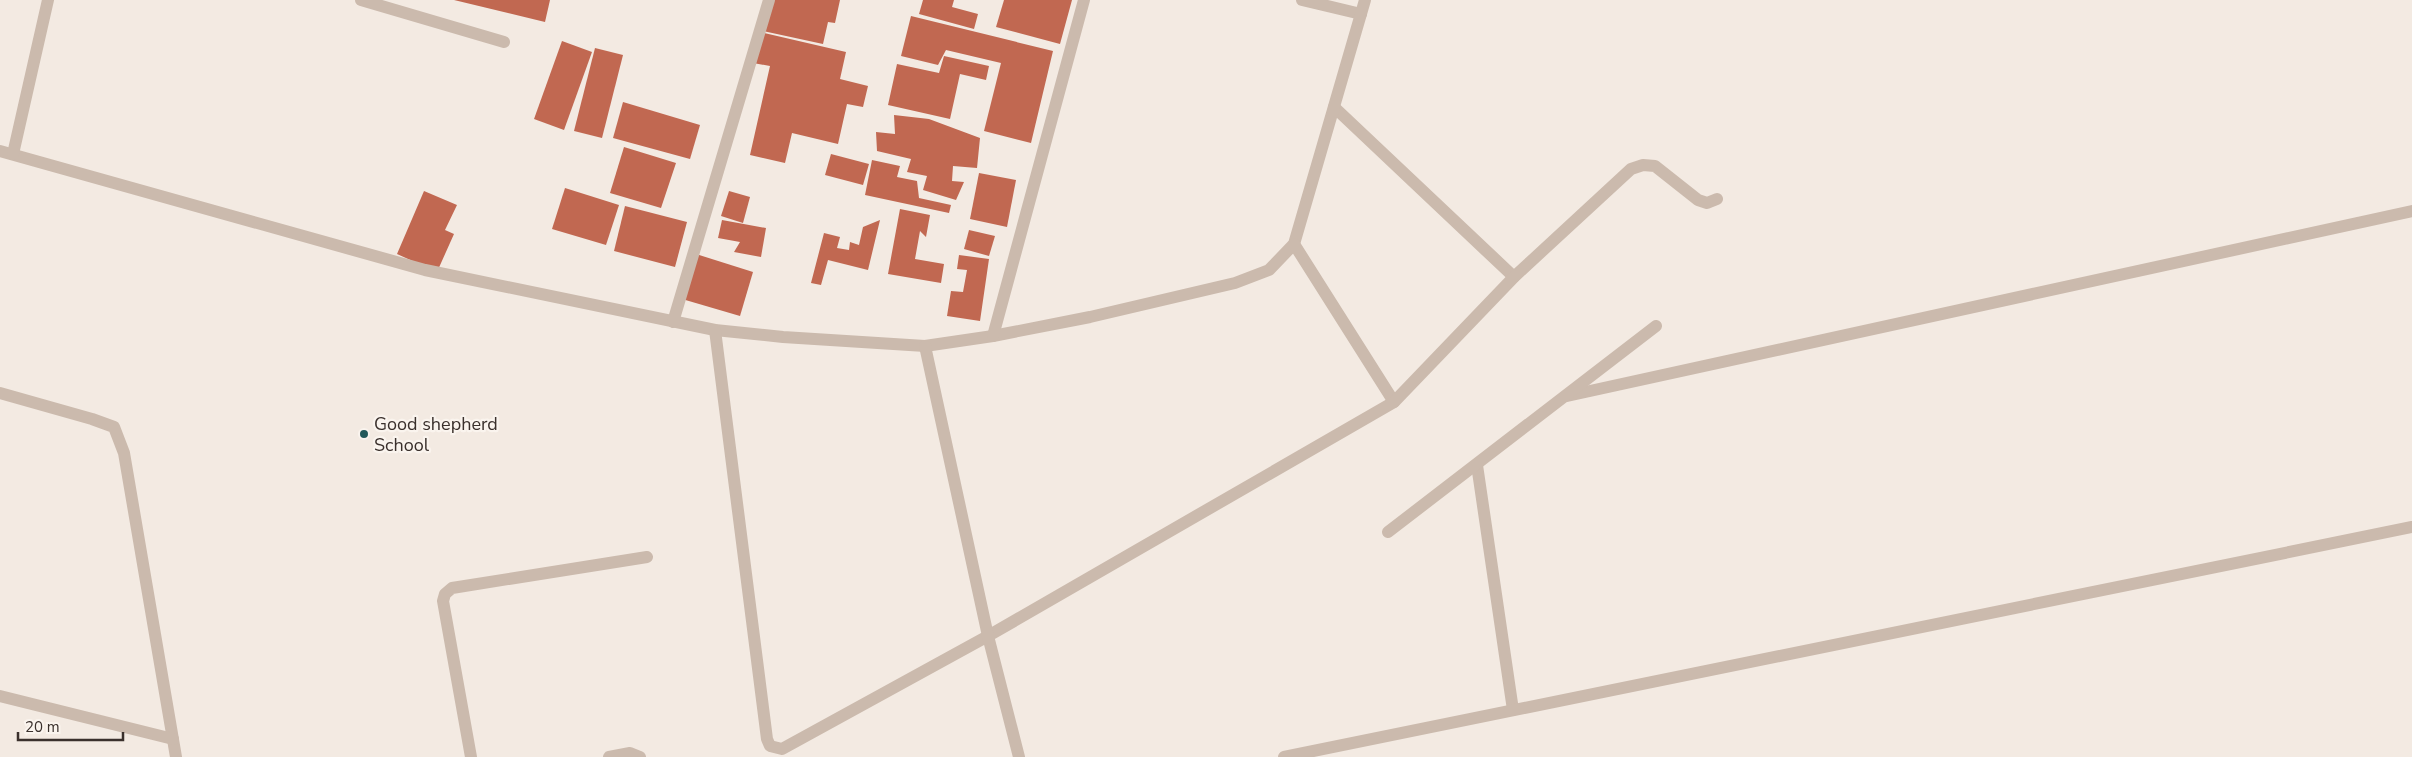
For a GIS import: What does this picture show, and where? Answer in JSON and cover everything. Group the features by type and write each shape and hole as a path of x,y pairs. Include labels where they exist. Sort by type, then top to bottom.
{"street":[{"path":"48,0 6,152 425,270 716,330 783,337 925,346 994,336 1090,317 1235,283 1269,270 1294,244 1365,0"},
{"path":"361,0 504,42"},
{"path":"672,322 769,0"},
{"path":"994,336 1084,0"},
{"path":"1302,0 1361,14"},
{"path":"1334,107 1514,277"},
{"path":"716,330 767,739 770,746 782,748 988,636 1394,402 1514,277 1631,169 1643,165 1655,166 1698,200 1706,203 1717,200"},
{"path":"1567,396 2412,211"},
{"path":"1294,244 1394,402"},
{"path":"1388,532 1656,326"},
{"path":"925,346 988,636 1019,757"},
{"path":"0,393 92,418 114,427 124,453 176,757"},
{"path":"1477,465 1513,710"},
{"path":"1284,757 2412,527"},
{"path":"471,757 444,601 445,594 452,588 647,557"},
{"path":"0,696 173,739"},
{"path":"609,757 630,753 640,757"}],"building":[{"path":"454,0 550,0 545,22"},
{"path":"771,0 840,0 835,23 828,22 823,44 763,31"},
{"path":"923,0 954,0 952,7 978,14 974,29 919,14"},
{"path":"1004,0 1072,0 1060,44 996,27"},
{"path":"911,16 1053,51 1031,143 984,131 1001,63 946,50 938,65 901,56"},
{"path":"760,32 846,52 840,79 868,86 863,107 847,104 838,144 792,133 785,163 750,155 770,66 753,63"},
{"path":"562,41 592,52 564,130 534,119"},
{"path":"595,48 623,55 602,138 574,131"},
{"path":"944,56 989,66 986,80 960,74 950,119 888,105 897,64 939,73"},
{"path":"623,102 700,125 690,159 613,138"},
{"path":"894,115 929,119 980,138 977,168 953,166 952,181 964,182 956,200 923,190 927,176 907,172 911,159 877,151 876,132 895,134"},
{"path":"624,147 676,163 661,208 610,193"},
{"path":"831,154 869,164 863,185 825,175"},
{"path":"872,160 900,166 897,177 917,181 919,198 951,205 949,213 865,195"},
{"path":"979,173 1016,180 1007,227 970,219"},
{"path":"565,188 619,205 606,245 552,229"},
{"path":"424,191 457,205 445,230 454,234 437,272 397,254"},
{"path":"729,191 750,197 743,223 721,216"},
{"path":"625,206 687,222 675,267 614,251"},
{"path":"900,209 930,215 926,237 920,231 915,259 944,264 941,283 888,274"},
{"path":"722,220 766,228 761,257 734,252 740,242 718,238"},
{"path":"880,220 868,270 828,260 821,285 811,283 824,233 840,237 837,248 849,250 850,242 859,245 863,227"},
{"path":"969,230 995,236 989,256 964,249"},
{"path":"696,254 753,272 740,316 682,299"},
{"path":"959,255 989,259 980,321 947,316 951,291 963,292 967,270 957,269"}],"place":[{"name":"Good shepherd School","path":"364,434"}]}
